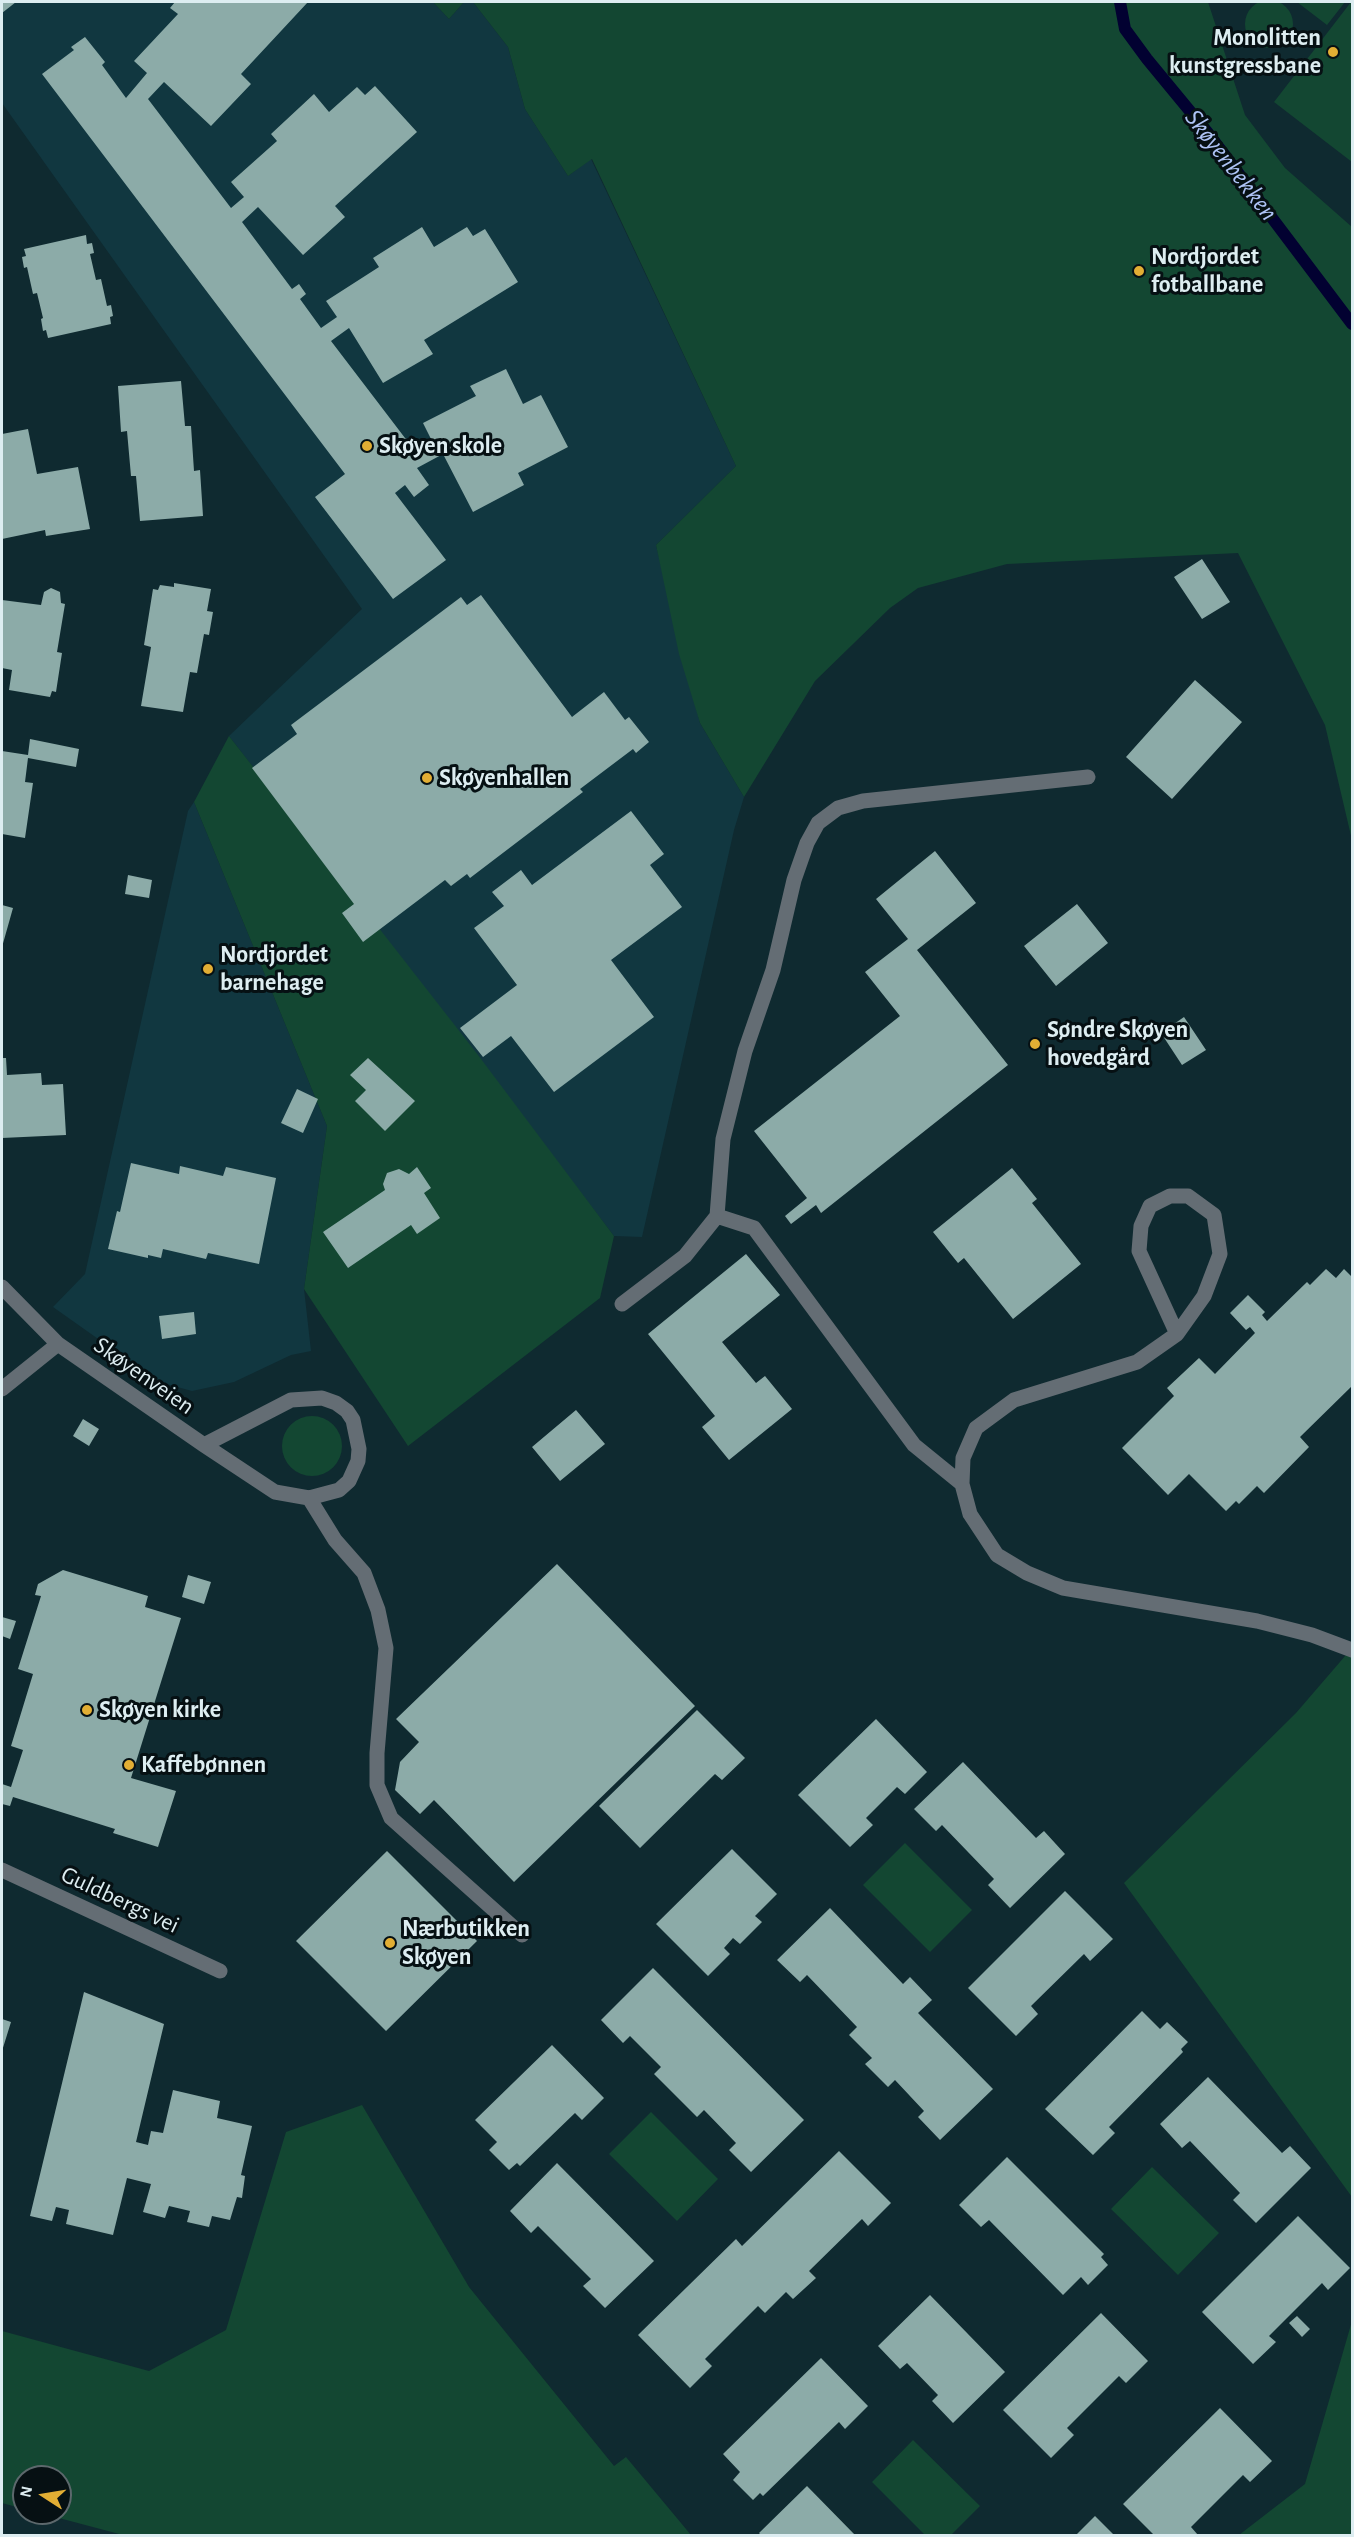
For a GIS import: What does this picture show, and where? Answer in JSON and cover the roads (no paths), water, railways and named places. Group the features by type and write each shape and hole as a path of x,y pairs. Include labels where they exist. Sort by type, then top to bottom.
{"street":[{"path":"622,1304 685,1256 717,1216 723,1139 745,1051 773,970 795,880 807,843 818,823 838,808 863,801 1088,777"},
{"path":"1177,1334 1139,1251 1141,1226 1150,1206 1170,1196 1188,1196 1214,1215 1220,1254 1204,1296 1177,1334 1137,1362 1014,1400 976,1428 963,1458 962,1484 970,1515 996,1555 1027,1573 1063,1588 1257,1622 1312,1635 1353,1650"},
{"path":"717,1216 754,1228 914,1445 962,1484"},
{"name":"Skøyenveien","path":"2,1287 58,1344 204,1445 275,1492 309,1498 339,1490 349,1481 358,1461 359,1449 353,1420 347,1411 336,1403 322,1398 291,1400 204,1445"},
{"name":"Skøyenveien","path":"2,1389 58,1344"},
{"path":"309,1498 335,1540 364,1573 378,1610 386,1648 377,1753 377,1785 391,1818 522,1935"},
{"name":"Guldbergs vei","path":"2,1870 220,1971"}],"waterway":[{"name":"Skøyenbekken","path":"1120,2 1125,29 1208,133 1352,324"}],"place":[{"name":"Monolitten kunstgressbane","path":"1333,52"},
{"name":"Nordjordet fotballbane","path":"1139,271"},
{"name":"Skøyen skole","path":"367,446"},
{"name":"Skøyenhallen","path":"427,778"},
{"name":"Nordjordet barnehage","path":"208,969"},
{"name":"Søndre Skøyen hovedgård","path":"1035,1044"},
{"name":"Skøyen kirke","path":"87,1710"},
{"name":"Kaffebønnen","path":"129,1765"},
{"name":"Nærbutikken Skøyen","path":"390,1943"}]}
